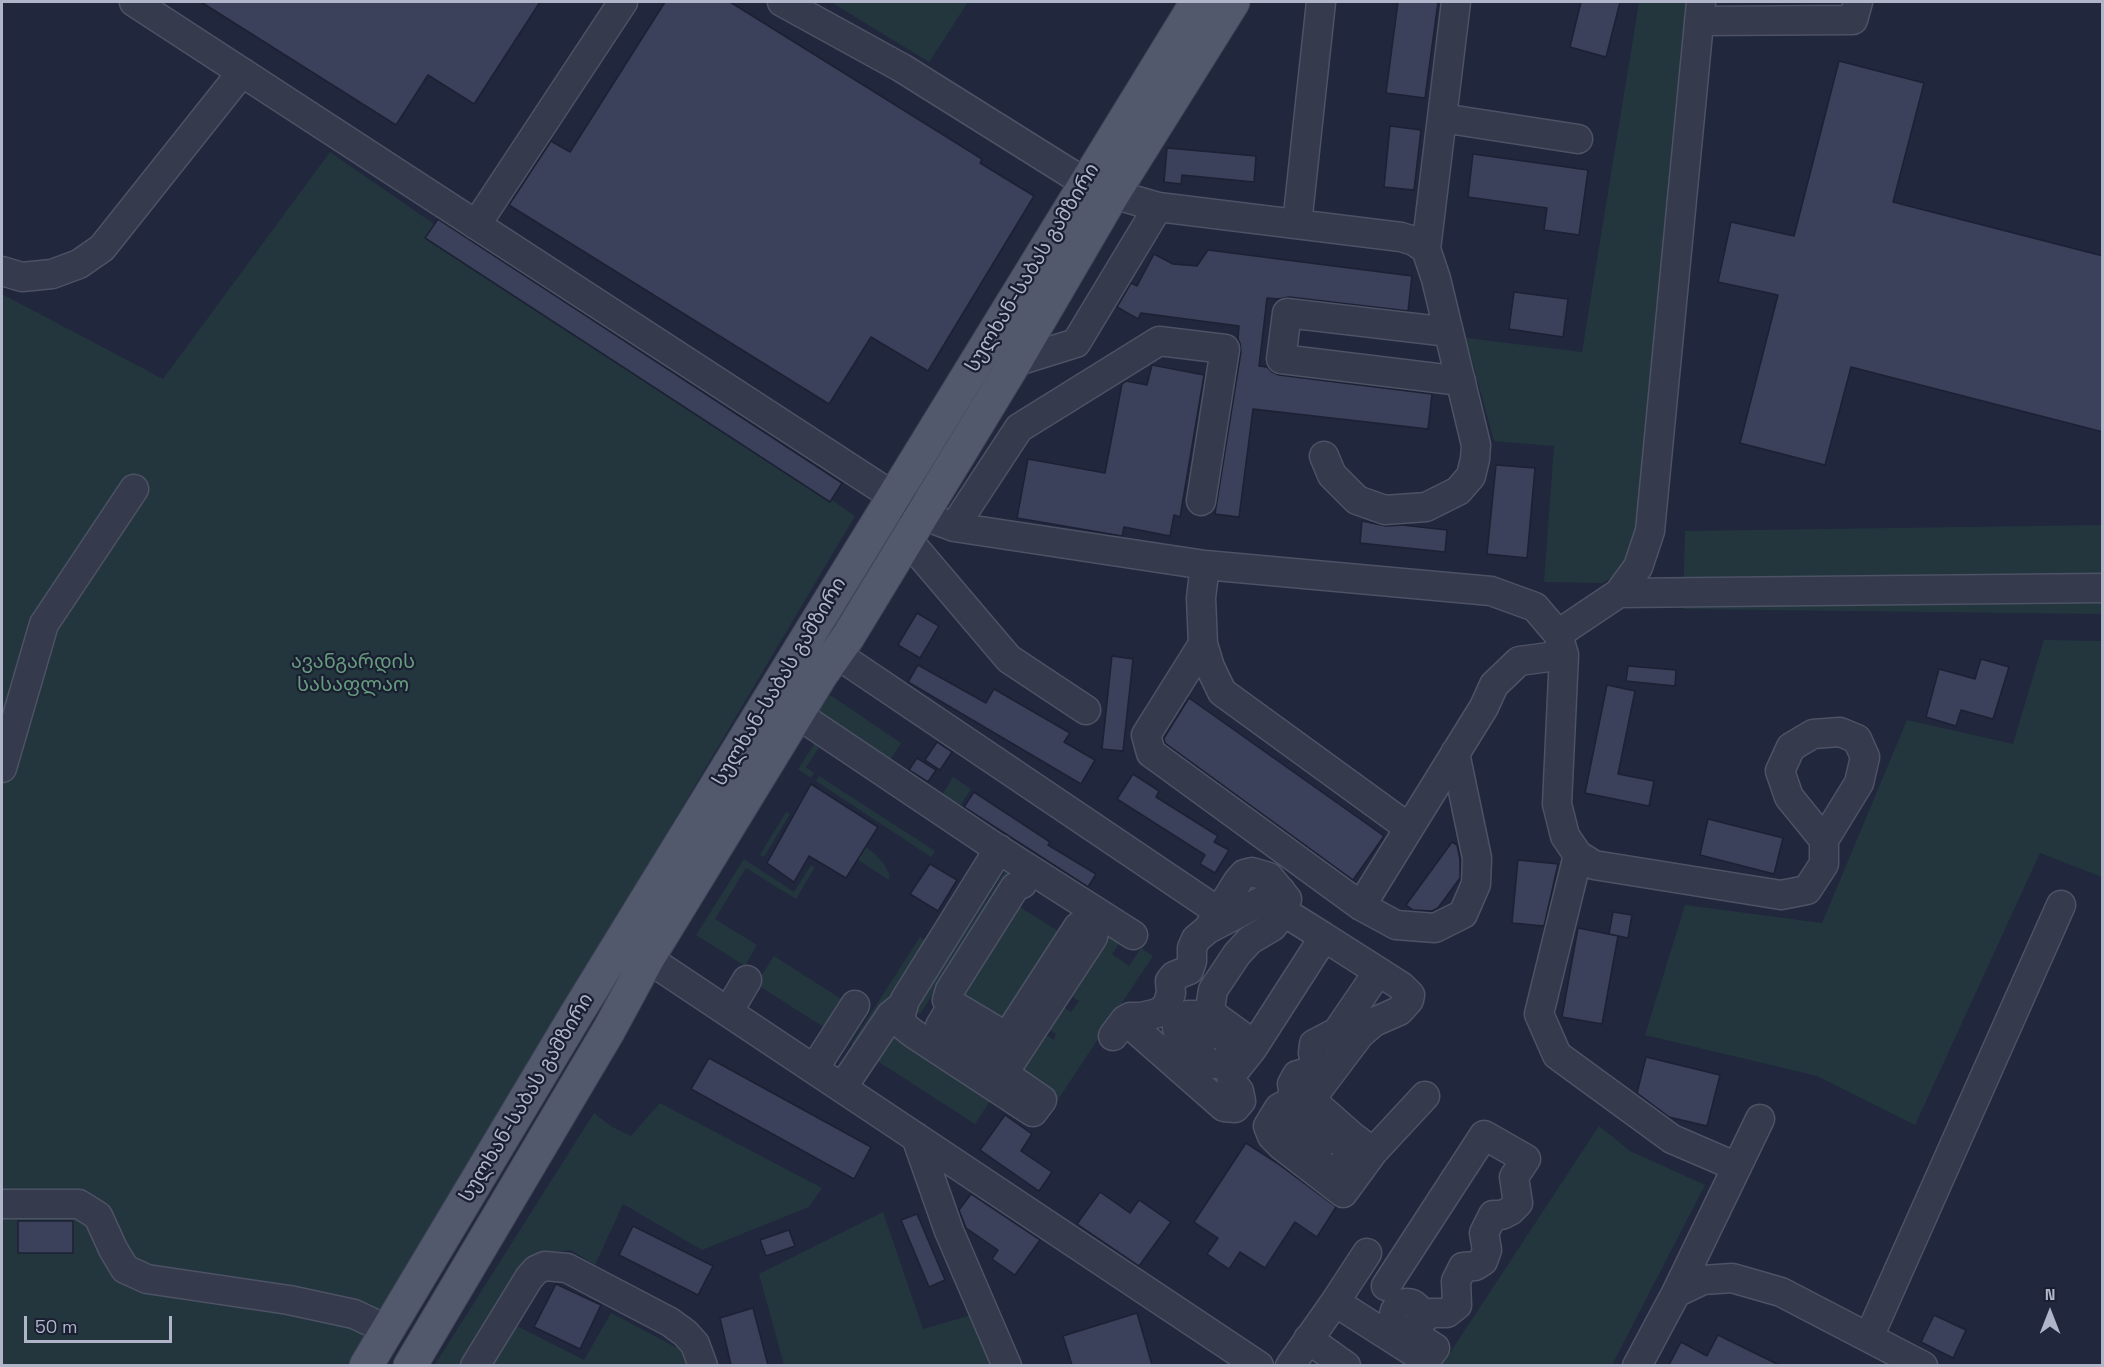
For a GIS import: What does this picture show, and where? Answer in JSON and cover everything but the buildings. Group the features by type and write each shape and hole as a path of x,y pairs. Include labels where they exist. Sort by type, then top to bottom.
{"main road":[{"name":"სულხან-საბას გამზირი","path":"366,1365 635,950 848,637 1015,362 1099,188 1197,2"},
{"name":"სულხან-საბას გამზირი","path":"410,1365 609,1030 635,950 893,496 1099,188 1233,2"}],"street":[{"path":"134,2 893,496 1009,659 1086,710"},
{"path":"476,225 623,2"},
{"path":"782,2 902,68 1099,188 1158,207 1401,237 1414,241 1426,249"},
{"path":"1297,224 1321,2"},
{"path":"1324,456 1332,475 1357,500 1385,510 1426,507 1458,492 1471,476 1476,445 1436,279 1426,249 1456,2"},
{"path":"1361,906 1484,707 1494,685 1519,661 1561,644 1619,593 1638,567 1650,531 1700,11 1852,20 1858,2"},
{"path":"2,272 22,277 52,274 79,264 102,248 242,72"},
{"path":"1442,118 1578,139"},
{"path":"1015,362 1076,343 1158,207"},
{"path":"1449,332 1287,314 1281,359 1461,381"},
{"path":"954,526 1019,428 1158,341 1225,349 1201,501"},
{"path":"2,768 44,624 134,489"},
{"path":"914,527 954,526 1205,565 1491,591 1535,607 1561,644 1557,804 1565,836 1578,855 1594,865 1781,896 1807,890 1824,864 1824,840"},
{"path":"1205,565 1201,598 1203,644 1210,667 1222,692 1409,828"},
{"path":"1619,593 2103,588"},
{"path":"1203,644 1146,735 1151,753 1361,906 1396,925 1435,928 1463,914 1476,884 1477,858 1455,753"},
{"path":"835,653 1213,920"},
{"path":"797,714 1003,852 1044,884 1133,935"},
{"path":"842,1088 891,1015 902,1006 960,921 1003,852"},
{"path":"1578,855 1539,1014 1557,1055 1672,1139 1737,1167"},
{"path":"1282,901 1272,927 1250,940 1237,954 1213,990 1210,1000 1210,1009 1216,1017 1245,1038 1231,1076 1232,1083 1239,1091 1241,1101 1235,1108 1224,1107 1119,1028 1131,1017 1158,1013 1167,1006 1171,993 1170,981 1173,976 1189,970 1192,948 1196,939 1213,920 1244,874 1252,872 1269,877 1282,901 1324,937 1401,986 1410,995 1409,1000 1400,1011 1374,1022 1360,1034 1317,1091 1301,1102 1280,1108 1268,1126 1272,1136 1343,1193 1359,1162 1425,1096"},
{"path":"944,1000 1003,1034 1009,1034 1034,1030 1065,1000 1093,937 1094,929 1066,909 1044,884"},
{"path":"960,921 911,1008 910,1020 914,1023 922,1021 944,1000 947,1000 950,990 1016,887 1044,884"},
{"path":"1875,1349 2061,905"},
{"path":"902,1006 900,1018 905,1027 914,1034 995,1069 1012,1062 1034,1030 1078,927 1088,923"},
{"path":"1204,1039 1200,1049 1202,1058 1210,1064 1236,1060 1324,937"},
{"path":"635,950 1259,1365"},
{"path":"1359,1162 1327,1114 1301,1102 1294,1095 1292,1084 1297,1076 1309,1072 1315,1064 1314,1044 1337,1032 1378,972"},
{"path":"728,1012 747,980"},
{"path":"814,1069 855,1005"},
{"path":"965,1034 963,1046 969,1052 977,1053 984,1049 995,1069"},
{"path":"1637,1365 1676,1293 1760,1119"},
{"path":"1335,1302 1408,1346 1430,1313 1447,1313 1457,1305 1456,1281 1463,1267 1475,1266 1483,1261 1487,1250 1484,1233 1493,1215 1502,1215 1518,1203 1515,1177 1526,1160 1484,1135 1386,1286"},
{"path":"916,1137 949,1231 1007,1365"},
{"path":"1321,1143 1317,1153 1322,1166 1337,1168 1359,1162"},
{"path":"2,1203 79,1204 98,1216 113,1250 125,1269 147,1279 290,1300 354,1314 388,1330"},
{"path":"1290,1365 1367,1253"},
{"path":"476,1365 529,1278 536,1270 545,1266 567,1268 670,1322 695,1344 703,1365"},
{"path":"1676,1293 1702,1280 1732,1278 1782,1293 1875,1349 1923,1365"},
{"path":"1308,1340 1346,1365"}],"green space":[{"path":"831,2 968,2 929,62"},
{"path":"1639,2 1690,2 1643,527 1621,573 1602,583 1544,582 1554,446 1494,441 1466,338 1582,352"},
{"name":"ავანგარდის სასაფლაო","path":"330,152 855,516 351,1365 2,1365 2,294 163,379"},
{"path":"2102,525 2102,614 1683,609 1685,531"},
{"path":"2044,640 2102,641 2102,877 2040,853 1915,1125 1817,1076 1645,1035 1685,905 1822,923 1907,720 2013,744"},
{"path":"830,695 901,743 885,768 813,720"},
{"path":"817,740 822,743 806,767 814,773 811,778 798,769"},
{"path":"819,776 935,851 931,857 816,781"},
{"path":"953,777 971,789 958,809 942,795"},
{"path":"786,812 790,814 764,857 760,855"},
{"path":"866,847 884,864 889,880 858,860"},
{"path":"744,859 794,892 811,865 815,867 796,899 746,868 715,919 757,945 745,966 696,935"},
{"path":"1012,860 1013,866 920,1014 915,1011"},
{"path":"1009,900 1058,931 998,1028 949,998"},
{"path":"1104,928 1124,936 1112,954 1129,966 1141,948 1153,956 1057,1101 1014,1071 1039,1031 1054,1040 1056,1034 1043,1025 1057,1003 1071,1012 1079,1001 1065,992"},
{"path":"920,937 932,945 882,1023 994,1095 975,1124 851,1044"},
{"path":"774,956 854,1007 836,1035 756,984"},
{"path":"660,1103 822,1188 809,1207 702,1250 623,1204 595,1265 571,1250 532,1255 463,1365 434,1366 594,1113 612,1127 631,1136"},
{"path":"1599,1126 1630,1151 1705,1185 1612,1365 1442,1365"},
{"path":"883,1212 923,1329 975,1314 992,1365 784,1365 759,1274"},
{"path":"611,1313 685,1352 686,1365 495,1366 491,1363 517,1326 584,1360"}]}
